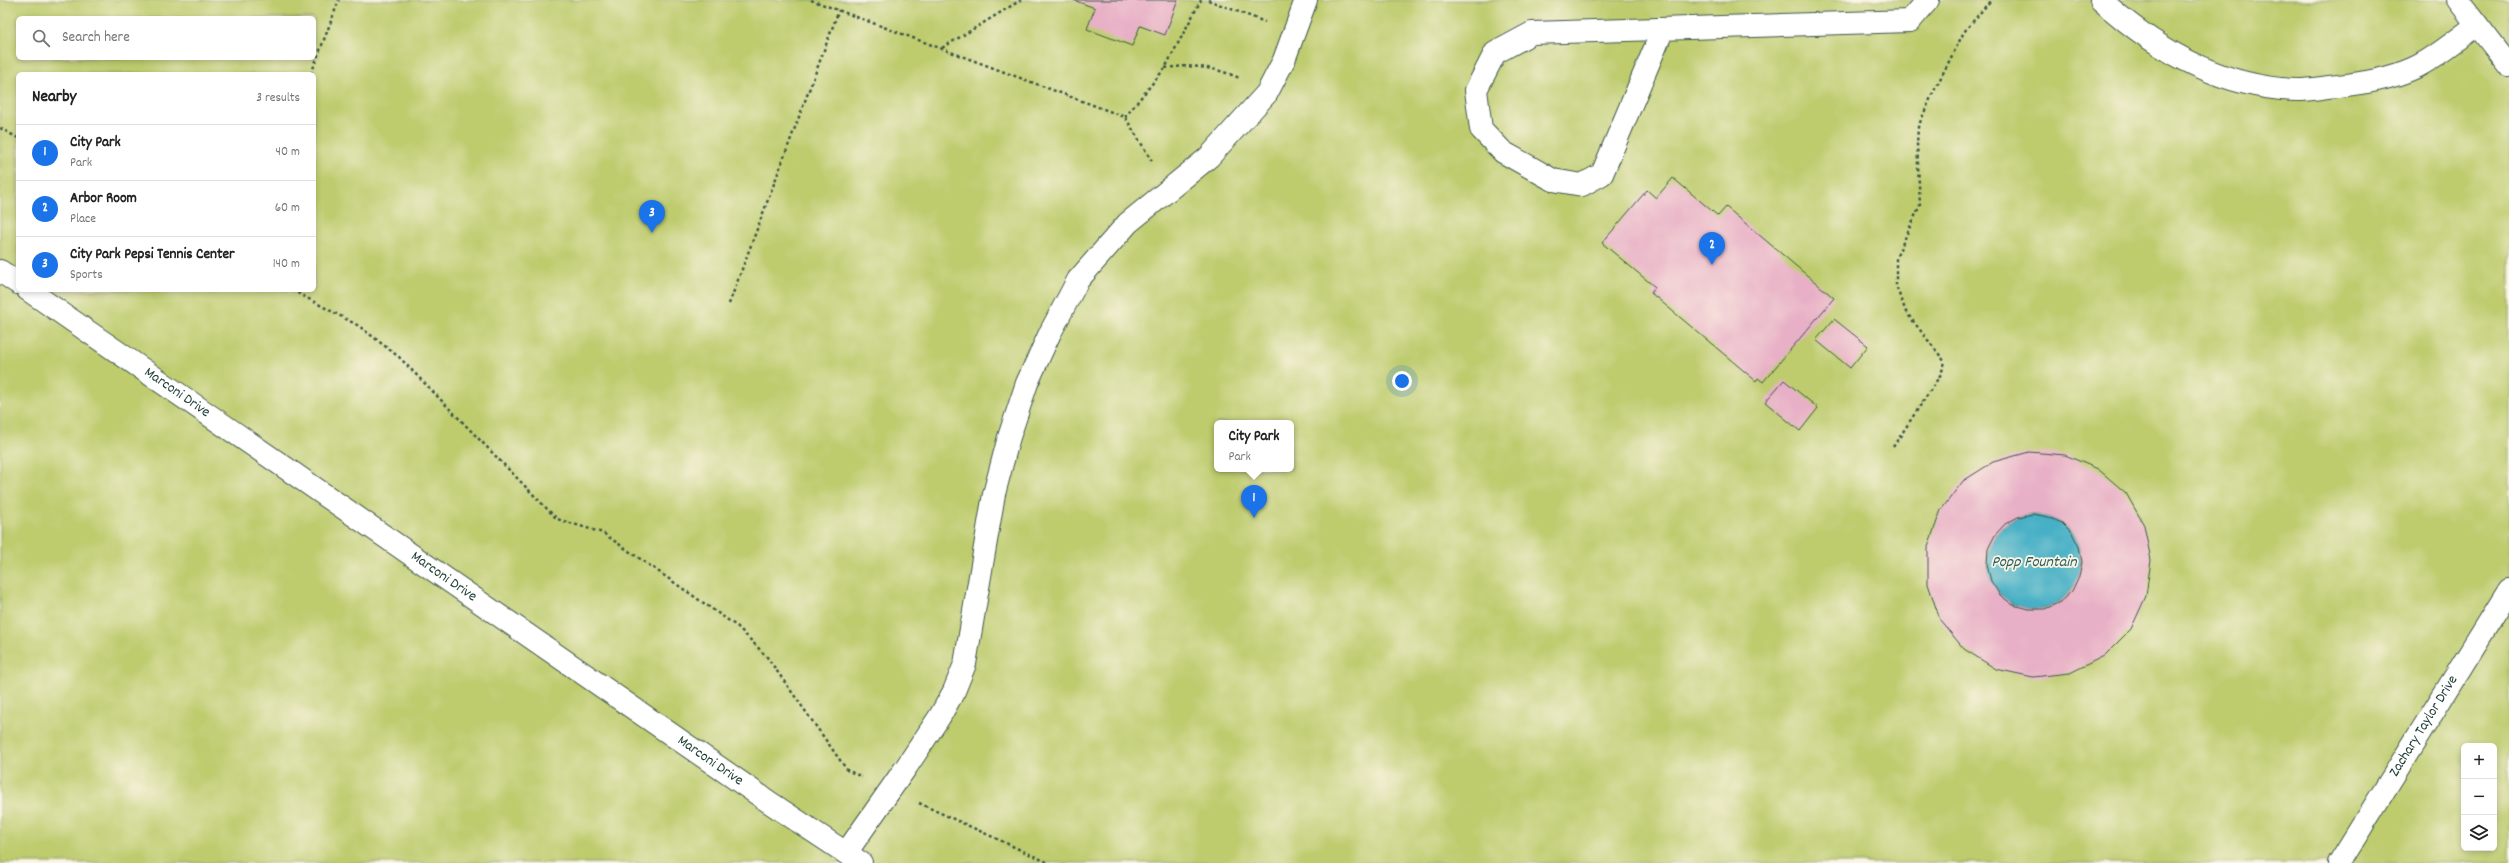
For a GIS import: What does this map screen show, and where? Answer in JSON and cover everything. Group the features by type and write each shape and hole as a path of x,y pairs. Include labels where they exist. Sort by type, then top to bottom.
{"street":[{"path":"853,858 889,790 940,716 954,691 965,664 997,479 1008,437 1027,384 1053,326 1078,280 1128,223 1209,157 1267,93 1284,60 1306,0"},
{"path":"1663,29 1602,174 1582,185 1553,180 1503,152 1481,129 1476,90 1494,53 1532,33 1910,21 1928,0"},
{"path":"2100,0 2131,27 2168,52 2199,66 2249,83 2299,90 2370,82 2415,68 2477,25"},
{"path":"2458,0 2509,66"},
{"path":"0,271 16,282"},
{"name":"Marconi Drive","path":"31,292 853,858"},
{"name":"Zachary Taylor Drive","path":"2339,863 2509,590"}],"path":[{"path":"316,59 339,0"},
{"path":"811,0 1125,117 1152,161"},
{"path":"942,48 1021,0"},
{"path":"1125,117 1165,68 1201,0"},
{"path":"1208,0 1269,23"},
{"path":"1893,447 1942,374 1945,362 1906,312 1896,286 1896,258 1920,205 1917,144 1918,127 1930,97 1964,32 1991,0"},
{"path":"729,304 839,10"},
{"path":"311,72 315,60"},
{"path":"1165,68 1183,65 1220,69 1245,80"},
{"path":"0,128 16,137"},
{"path":"296,292 359,326 400,357 557,519 603,533 738,627 767,657 847,770 1049,863"}],"green space":[{"path":"0,0 2509,0 2509,863 0,863"}],"water":[{"name":"Popp Fountain","path":"2034,515 2052,518 2067,529 2078,544 2081,562 2078,580 2067,595 2052,606 2034,609 2016,606 2001,595 1990,580 1987,562 1990,544 2001,529 2016,518"}],"building":[{"path":"1073,0 1178,0 1165,35 1140,26 1132,46 1087,29 1095,8"},
{"path":"1673,178 1718,216 1726,207 1834,298 1763,382 1758,378 1756,381 1651,293 1655,287 1602,243 1647,190 1656,198"},
{"path":"1834,319 1868,346 1850,368 1816,340"},
{"path":"1784,380 1818,408 1800,431 1765,402"},
{"path":"2029,452 2065,455 2098,469 2126,493 2144,525 2151,560 2146,596 2131,629 2104,656 2070,673 2033,677 1996,669 1964,649 1940,620 1928,584 1928,546 1941,510 1963,481 1993,462","holes":["2033,514 2048,517 2062,523 2072,533 2079,547 2082,562 2079,576 2072,591 2060,602 2045,609 2028,609 2013,605 2000,595 1991,581 1987,565 1988,549 1995,535 2005,524 2018,517"]}],"place":[{"name":"City Park Pepsi Tennis Center","path":"652,233"},
{"name":"Arbor Room","path":"1712,265"},
{"name":"City Park","path":"1254,518"}]}
